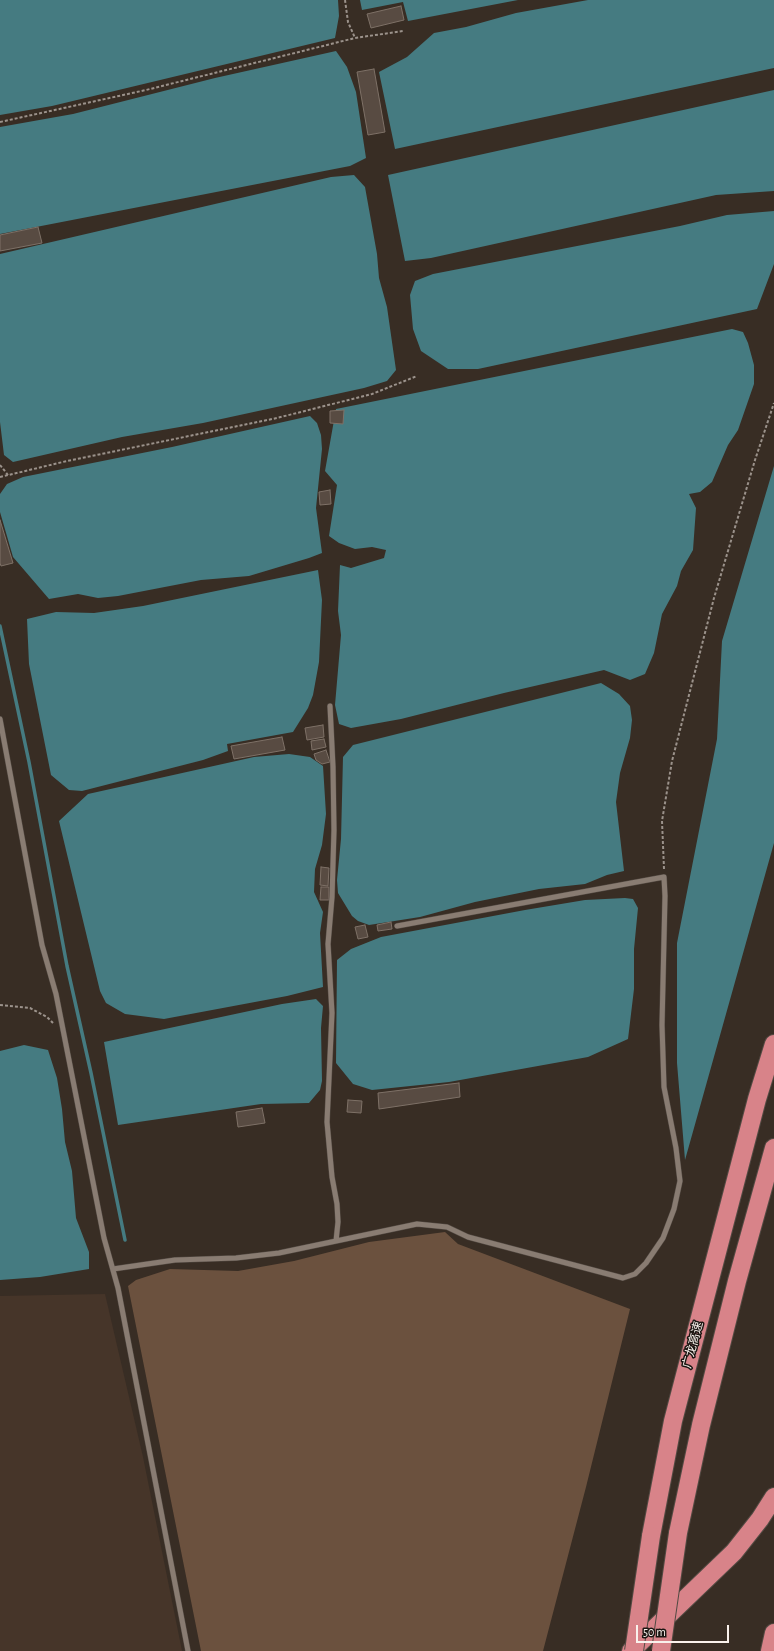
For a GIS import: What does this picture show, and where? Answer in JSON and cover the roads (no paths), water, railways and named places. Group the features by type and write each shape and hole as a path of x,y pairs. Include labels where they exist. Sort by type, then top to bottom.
{"highway":[{"name":"广龙高速","path":"633,1651 651,1536 673,1421 757,1099 774,1044"},
{"path":"661,1651 678,1534 701,1425 729,1311 774,1148"},
{"path":"633,1651 734,1552 760,1519 774,1497"},
{"path":"770,1651 774,1633"}],"lane":[{"path":"330,706 334,830 332,897 328,944 332,1013 327,1122 332,1177 337,1204 338,1222 336,1241"},
{"path":"0,719 42,945 56,994 104,1238 118,1288 188,1651"},
{"path":"112,1269 175,1260 236,1258 279,1253 417,1224 447,1227 468,1237 623,1278 635,1274 646,1263 663,1238 674,1209 680,1181 676,1148 664,1087 662,1025 665,896 664,877 397,926"}],"water":[{"path":"0,0 338,0 339,16 335,38 52,106 0,115"},
{"path":"360,0 518,0 408,21 403,2 362,10"},
{"path":"588,0 774,0 774,68 395,149 379,72 407,57 434,33 466,27 516,13"},
{"path":"336,51 347,67 356,92 366,158 350,166 0,234 0,127 73,114 215,78"},
{"path":"774,90 774,191 716,195 431,258 405,261 388,175"},
{"path":"354,175 365,187 377,254 379,278 387,307 396,370 387,381 364,388 203,423 122,437 13,462 4,455 0,422 0,254 331,177"},
{"path":"774,211 774,264 757,309 478,369 448,369 421,351 413,329 410,295 415,281 433,274 680,226 727,215"},
{"path":"732,329 743,332 748,343 754,365 754,384 738,430 728,445 712,482 700,492 689,494 696,508 693,550 681,571 677,586 662,614 654,653 645,674 630,680 604,670 401,719 351,728 339,724 335,705 341,635 338,611 340,565 351,568 384,558 386,550 372,547 355,549 339,543 329,536 337,485 325,471 336,409"},
{"path":"310,416 317,423 321,435 322,449 316,508 322,553 249,576 201,580 118,596 98,598 78,594 49,599 13,557 0,512 0,494 7,484 23,477 172,447"},
{"path":"774,466 774,843 685,1160 677,1063 677,943 717,739 722,641"},
{"path":"318,570 322,600 319,662 313,695 308,708 293,732 227,744 228,751 203,760 82,791 69,790 51,775 29,664 27,619 56,612 94,613 143,606"},
{"path":"601,683 619,694 630,706 632,720 630,738 620,773 616,802 624,871 607,875 585,884 539,889 475,902 420,917 369,925 358,921 352,916 338,893 337,880 341,839 343,757 353,745"},
{"path":"289,754 310,757 323,766 326,814 322,845 315,869 314,892 323,912 320,933 323,987 287,996 164,1019 125,1014 106,1003 100,991 59,821 88,794 254,757"},
{"path":"633,899 638,908 634,949 634,989 628,1039 588,1057 449,1082 372,1090 353,1084 336,1063 337,960 351,949 381,937 525,910 585,900"},
{"path":"316,999 323,1006 321,1028 322,1081 320,1090 309,1103 261,1104 118,1125 104,1042 282,1004"},
{"path":"24,1045 48,1050 57,1078 65,1142 72,1171 76,1218 89,1252 89,1269 40,1277 0,1280 0,1051"}],"waterway":[{"path":"0,626 29,762 67,966 91,1073 125,1240"}]}
